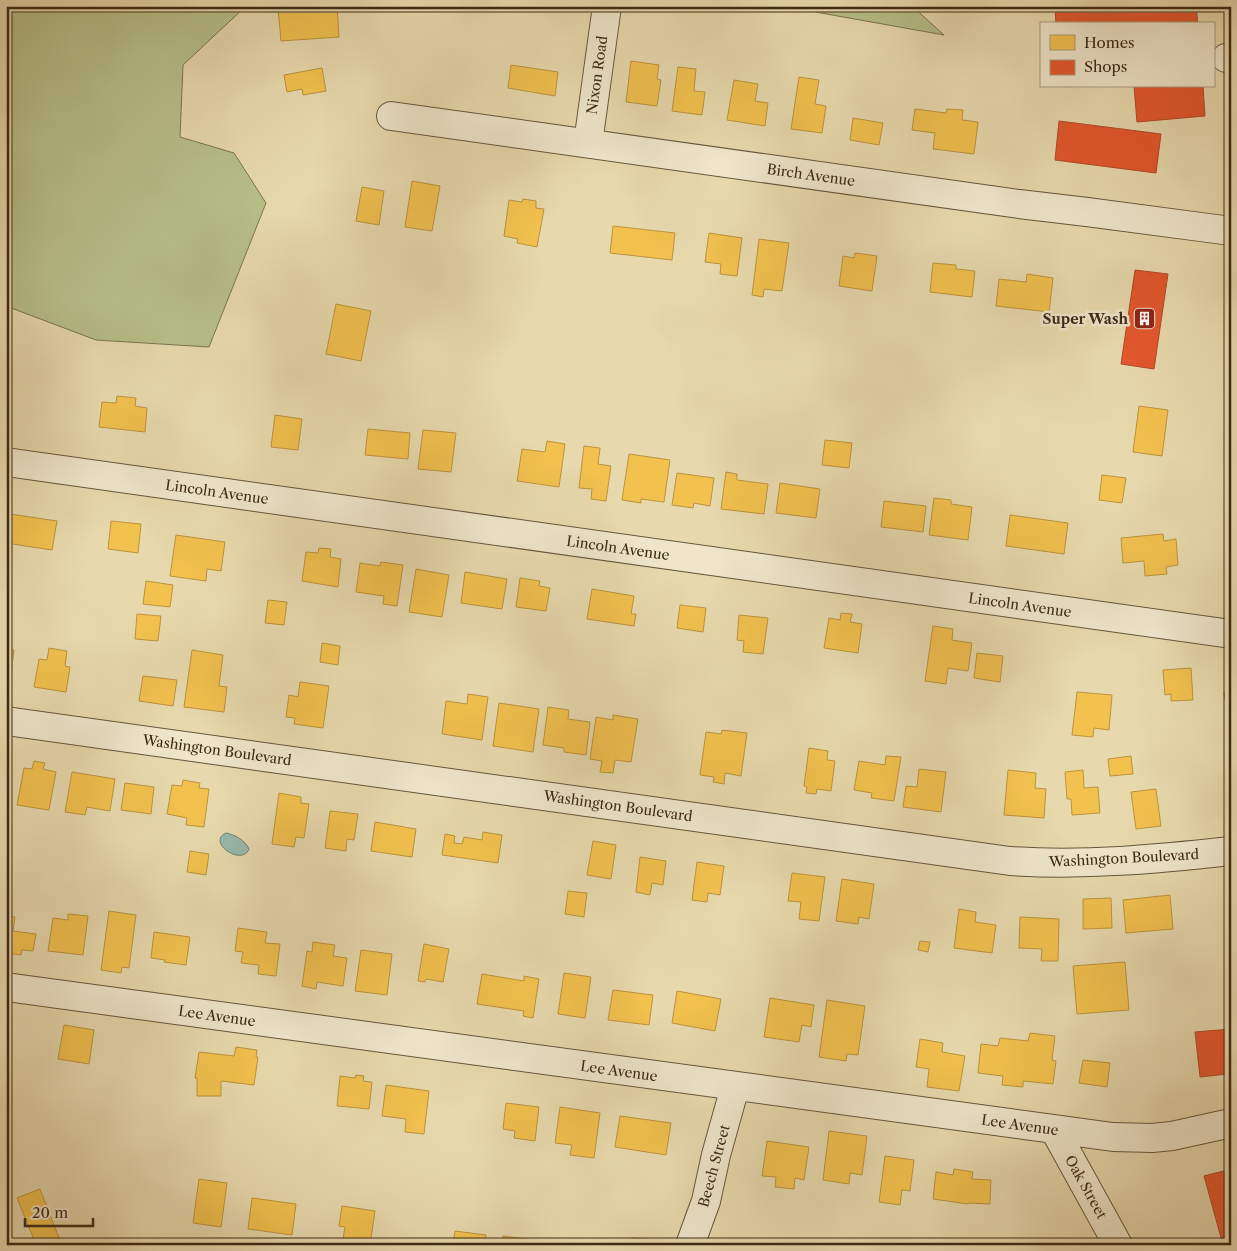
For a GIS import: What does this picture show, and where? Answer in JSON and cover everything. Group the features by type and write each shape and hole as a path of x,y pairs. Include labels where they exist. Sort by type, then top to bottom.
{"street":[{"name":"Nixon Road","path":"588,143 607,6"},
{"name":"Birch Avenue","path":"391,116 1231,232"},
{"name":"Lincoln Avenue","path":"6,462 1231,634"},
{"name":"Washington Boulevard","path":"6,721 1010,861 1055,863 1104,862 1231,851"},
{"name":"Lee Avenue","path":"6,987 1113,1137 1152,1138 1194,1132 1231,1123"},
{"name":"Beech Street","path":"690,1245 706,1201 716,1155 735,1086"},
{"name":"Oak Street","path":"1054,1129 1118,1245"}],"green space":[{"path":"6,6 246,6 183,65 180,137 234,153 266,203 209,347 96,340 6,306"},
{"path":"782,6 912,6 944,35"}],"water":[{"path":"226,833 245,843 249,849 245,854 233,854 223,847 220,842 221,837"}],"building: Homes":[{"path":"337,6 339,37 281,41 278,8"},
{"path":"631,61 659,65 657,79 661,80 657,106 626,102"},
{"path":"511,65 558,72 555,96 508,88"},
{"path":"678,67 696,69 694,91 705,92 702,115 672,111"},
{"path":"322,68 326,91 303,95 302,89 287,92 284,75"},
{"path":"799,77 819,80 815,104 826,106 822,133 791,129"},
{"path":"734,80 758,84 755,101 768,103 765,126 727,120"},
{"path":"915,109 946,113 947,109 963,110 962,120 978,122 974,154 933,149 935,133 912,130"},
{"path":"853,118 883,123 879,145 850,140"},
{"path":"412,181 440,186 432,231 405,227"},
{"path":"362,187 384,191 379,225 356,221"},
{"path":"523,199 536,201 536,208 544,209 537,247 517,243 518,239 504,236 509,200 522,202"},
{"path":"613,226 675,233 672,260 610,253"},
{"path":"709,233 742,238 737,276 720,274 721,264 705,262"},
{"path":"759,239 789,243 782,291 764,289 763,297 752,295"},
{"path":"855,253 877,256 872,291 839,286 843,256 854,258"},
{"path":"933,263 956,265 956,269 975,271 972,297 930,292"},
{"path":"1027,274 1053,278 1049,312 996,306 999,279 1026,282"},
{"path":"336,304 371,311 361,361 326,354"},
{"path":"117,396 136,398 135,406 147,408 145,432 99,427 102,402 116,403"},
{"path":"1139,406 1168,410 1162,456 1133,452"},
{"path":"275,415 302,419 298,450 271,447"},
{"path":"368,429 410,433 408,459 365,455"},
{"path":"423,430 456,433 451,472 418,469"},
{"path":"825,440 852,443 849,468 822,465"},
{"path":"547,441 565,444 559,487 517,481 522,449 545,452"},
{"path":"584,446 600,448 598,464 611,466 606,501 591,499 592,489 579,488"},
{"path":"629,454 670,460 664,502 641,499 641,503 622,500"},
{"path":"726,472 737,474 737,480 768,484 764,514 721,509"},
{"path":"677,473 714,478 710,506 694,503 693,508 672,505"},
{"path":"1102,475 1126,478 1122,503 1099,500"},
{"path":"780,483 820,489 816,518 776,513"},
{"path":"934,498 951,500 951,504 972,507 968,540 929,535"},
{"path":"884,501 926,506 923,532 881,527"},
{"path":"10,514 57,521 52,550 6,543"},
{"path":"1010,515 1068,523 1064,554 1006,546"},
{"path":"111,521 141,524 138,553 108,549"},
{"path":"1163,534 1164,541 1176,539 1178,565 1166,567 1167,574 1145,576 1144,561 1123,563 1121,538"},
{"path":"176,535 225,542 221,571 207,569 206,581 170,576"},
{"path":"319,548 331,549 330,557 341,559 338,587 302,581 306,552 318,553"},
{"path":"381,562 403,565 397,606 383,604 384,596 356,592 360,563 380,566"},
{"path":"416,569 449,575 442,617 409,612"},
{"path":"465,572 507,579 502,609 461,603"},
{"path":"520,578 540,581 539,586 550,588 546,611 516,607"},
{"path":"146,581 173,585 170,607 143,604"},
{"path":"592,589 634,596 631,614 636,614 634,626 587,619"},
{"path":"268,600 287,602 284,625 265,623"},
{"path":"680,605 706,608 703,632 677,628"},
{"path":"841,613 852,614 850,622 862,624 858,653 824,648 829,618 840,620"},
{"path":"137,614 161,616 158,641 135,639"},
{"path":"739,615 768,618 763,654 743,652 744,641 737,640"},
{"path":"933,626 953,629 952,640 972,643 968,671 948,668 946,684 925,681"},
{"path":"322,643 340,646 338,665 320,662"},
{"path":"49,648 67,651 65,666 70,667 66,692 34,687 39,659 47,660"},
{"path":"6,649 14,650 9,689 6,688"},
{"path":"192,650 223,655 219,686 227,687 224,712 184,707"},
{"path":"977,653 1003,656 1000,682 974,678"},
{"path":"1191,668 1193,700 1171,701 1171,694 1165,695 1163,670"},
{"path":"143,676 177,680 173,706 139,701"},
{"path":"300,682 329,686 323,728 294,724 295,718 286,717 289,695 298,697"},
{"path":"1077,692 1112,695 1109,730 1094,728 1093,737 1072,735"},
{"path":"468,694 488,697 482,740 442,734 446,701 467,704"},
{"path":"499,703 539,709 533,752 493,746"},
{"path":"548,707 569,710 568,719 590,722 586,755 564,752 564,748 543,745"},
{"path":"613,715 638,719 631,762 615,760 613,773 600,772 602,761 590,759 596,717 613,720"},
{"path":"722,730 747,733 741,776 725,773 724,784 713,782 714,777 700,775 706,732 721,734"},
{"path":"809,748 828,751 827,760 835,761 831,791 817,789 816,794 806,793 807,787 804,786"},
{"path":"886,756 901,757 894,801 871,798 872,793 854,790 859,761 885,765"},
{"path":"1131,756 1133,774 1110,776 1108,759"},
{"path":"34,761 45,763 43,769 56,772 49,810 17,805 24,768 32,769"},
{"path":"919,769 946,772 941,812 903,807 906,786 917,787"},
{"path":"1008,770 1036,773 1035,788 1046,789 1044,818 1004,815"},
{"path":"1083,770 1084,788 1098,787 1100,813 1072,815 1071,799 1067,799 1065,772"},
{"path":"72,772 115,779 110,811 87,807 85,815 65,812"},
{"path":"183,780 200,783 199,788 209,789 204,827 186,825 187,818 167,814 172,785 182,786"},
{"path":"125,783 154,787 151,814 121,810"},
{"path":"1156,789 1161,826 1136,829 1131,792"},
{"path":"279,793 301,797 301,803 309,804 304,838 296,837 294,847 272,844"},
{"path":"330,811 358,814 354,840 347,839 346,851 325,848"},
{"path":"375,822 416,829 412,857 371,851"},
{"path":"483,832 502,835 498,863 442,855 445,834 455,836 454,843 462,844 464,837 482,840"},
{"path":"593,841 616,845 611,879 587,875"},
{"path":"190,851 209,854 206,875 187,872"},
{"path":"640,857 666,861 663,885 652,883 650,895 636,892"},
{"path":"697,862 724,866 720,895 708,893 707,902 692,900"},
{"path":"792,873 825,877 819,921 799,919 801,902 788,901"},
{"path":"842,879 874,884 869,919 859,917 858,924 836,921"},
{"path":"568,891 587,893 584,917 565,914"},
{"path":"1170,895 1173,929 1126,933 1123,900"},
{"path":"1111,898 1112,928 1083,929 1083,899"},
{"path":"959,909 976,912 975,922 996,925 992,953 954,948"},
{"path":"109,911 136,915 129,968 122,967 121,973 101,970"},
{"path":"68,914 88,916 83,955 48,951 53,918 68,920"},
{"path":"6,916 15,917 13,931 36,934 33,951 22,950 21,955 6,953"},
{"path":"1020,917 1059,919 1058,961 1041,961 1042,949 1019,948"},
{"path":"238,928 267,932 265,943 280,944 276,976 258,974 259,965 241,963 243,952 235,951"},
{"path":"154,932 190,937 186,965 151,958"},
{"path":"920,941 930,942 928,952 918,950"},
{"path":"313,942 335,945 333,956 347,958 343,986 317,982 316,989 302,986 307,951 312,952"},
{"path":"424,944 449,949 443,982 426,979 425,982 418,981"},
{"path":"361,950 392,954 387,995 355,991"},
{"path":"1125,962 1129,1010 1077,1014 1073,966"},
{"path":"564,973 591,977 585,1018 558,1014"},
{"path":"482,974 524,981 524,976 539,979 533,1018 523,1016 524,1011 477,1004"},
{"path":"613,990 653,995 649,1025 608,1020"},
{"path":"677,991 721,999 715,1031 672,1023"},
{"path":"770,998 814,1005 811,1027 802,1025 799,1042 764,1037"},
{"path":"827,1000 865,1006 858,1055 847,1054 846,1061 819,1057"},
{"path":"64,1025 94,1030 89,1064 58,1059"},
{"path":"1030,1033 1055,1036 1052,1060 1056,1061 1053,1084 1023,1081 1023,1087 1002,1085 1003,1076 978,1073 981,1044 998,1046 1000,1038 1028,1041"},
{"path":"920,1039 943,1043 942,1052 965,1056 959,1091 927,1087 929,1069 916,1067"},
{"path":"236,1047 257,1050 256,1057 258,1057 254,1085 221,1081 221,1096 197,1096 197,1078 195,1078 199,1052 234,1056"},
{"path":"1083,1060 1110,1063 1107,1087 1079,1083"},
{"path":"356,1075 364,1076 363,1081 372,1082 369,1109 337,1106 340,1076 355,1078"},
{"path":"386,1085 429,1091 424,1134 405,1132 406,1119 382,1116"},
{"path":"506,1103 539,1107 535,1141 514,1138 515,1131 503,1129"},
{"path":"560,1107 600,1113 594,1158 570,1155 572,1145 555,1143"},
{"path":"620,1116 671,1123 666,1155 615,1147"},
{"path":"829,1131 867,1136 862,1175 850,1173 849,1184 823,1180"},
{"path":"767,1141 809,1147 804,1180 795,1178 794,1189 775,1187 776,1177 762,1176"},
{"path":"885,1156 914,1160 910,1191 902,1190 900,1205 879,1202"},
{"path":"954,1169 973,1172 972,1179 991,1180 990,1204 968,1204 933,1199 936,1172 953,1175"},
{"path":"199,1179 227,1183 221,1227 193,1223"},
{"path":"40,1189 61,1243 57,1245 36,1245 17,1198"},
{"path":"252,1198 296,1204 292,1235 248,1229"},
{"path":"342,1206 375,1211 370,1245 342,1245 345,1227 339,1226"},
{"path":"455,1231 486,1235 484,1245 453,1245"},
{"path":"503,1236 543,1241 542,1245 502,1245"},
{"path":"632,1238 647,1239 646,1245 631,1245"},
{"path":"554,1239 597,1244 597,1245 553,1245"}],"building: Shops":[{"path":"1055,6 1196,6 1198,22 1056,22"},
{"path":"1134,88 1203,88 1205,116 1137,122"},
{"path":"1059,121 1161,134 1156,173 1055,160"},
{"name":"Super Wash","path":"1135,270 1168,274 1154,369 1121,364"},
{"path":"1231,691 1231,736 1230,737 1224,692"},
{"path":"1231,1029 1231,1069 1227,1069 1228,1074 1200,1077 1195,1032"},
{"path":"1231,1169 1231,1245 1223,1245 1204,1176"}],"place":[{"name":"Super Wash","path":"1144,319"}]}
